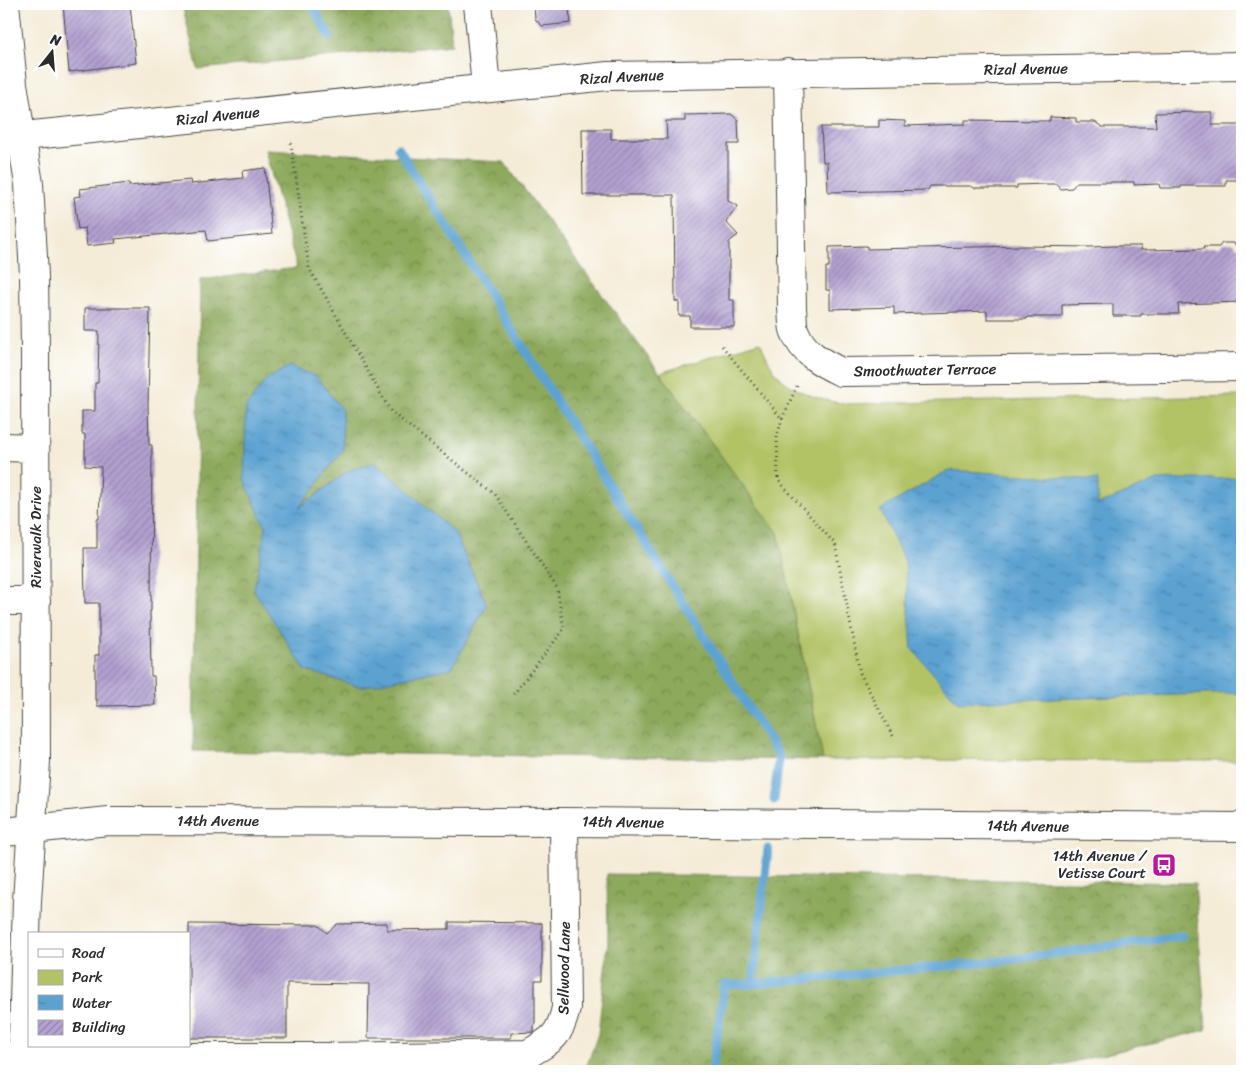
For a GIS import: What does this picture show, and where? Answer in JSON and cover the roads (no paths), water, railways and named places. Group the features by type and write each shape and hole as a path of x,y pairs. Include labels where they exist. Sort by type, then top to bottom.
{"street":[{"name":"Riverwalk Drive","path":"5,4 13,84 12,137 29,184 34,275 36,761 16,1062"},
{"path":"478,4 486,87"},
{"name":"Rizal Avenue","path":"12,137 608,76 1242,66"},
{"name":"Smoothwater Terrace","path":"788,72 794,331 804,348 820,362 841,372 1242,366"},
{"path":"4,448 35,448"},
{"path":"4,601 36,601"},
{"name":"14th Avenue","path":"4,832 108,821 1242,827"},
{"name":"Sellwood Lane","path":"16,1062 528,1054 550,1041 562,1025 566,1008 564,822"}],"water":[{"path":"290,366 317,377 342,410 343,450 299,508 348,471 376,462 455,533 487,605 452,668 361,687 305,670 254,590 266,528 244,479 246,407 266,380"},
{"path":"949,470 1098,480 1098,505 1158,480 1242,478 1242,691 1240,693 958,702 912,649 905,562 880,510"}],"waterway":[{"path":"311,4 330,37"},
{"path":"398,148 779,756 774,800"},
{"path":"753,984 768,849"},
{"path":"712,1071 724,985 753,984 1000,961 1182,936"}],"place":[{"name":"14th Avenue / Vetisse Court","path":"1164,865"}]}
